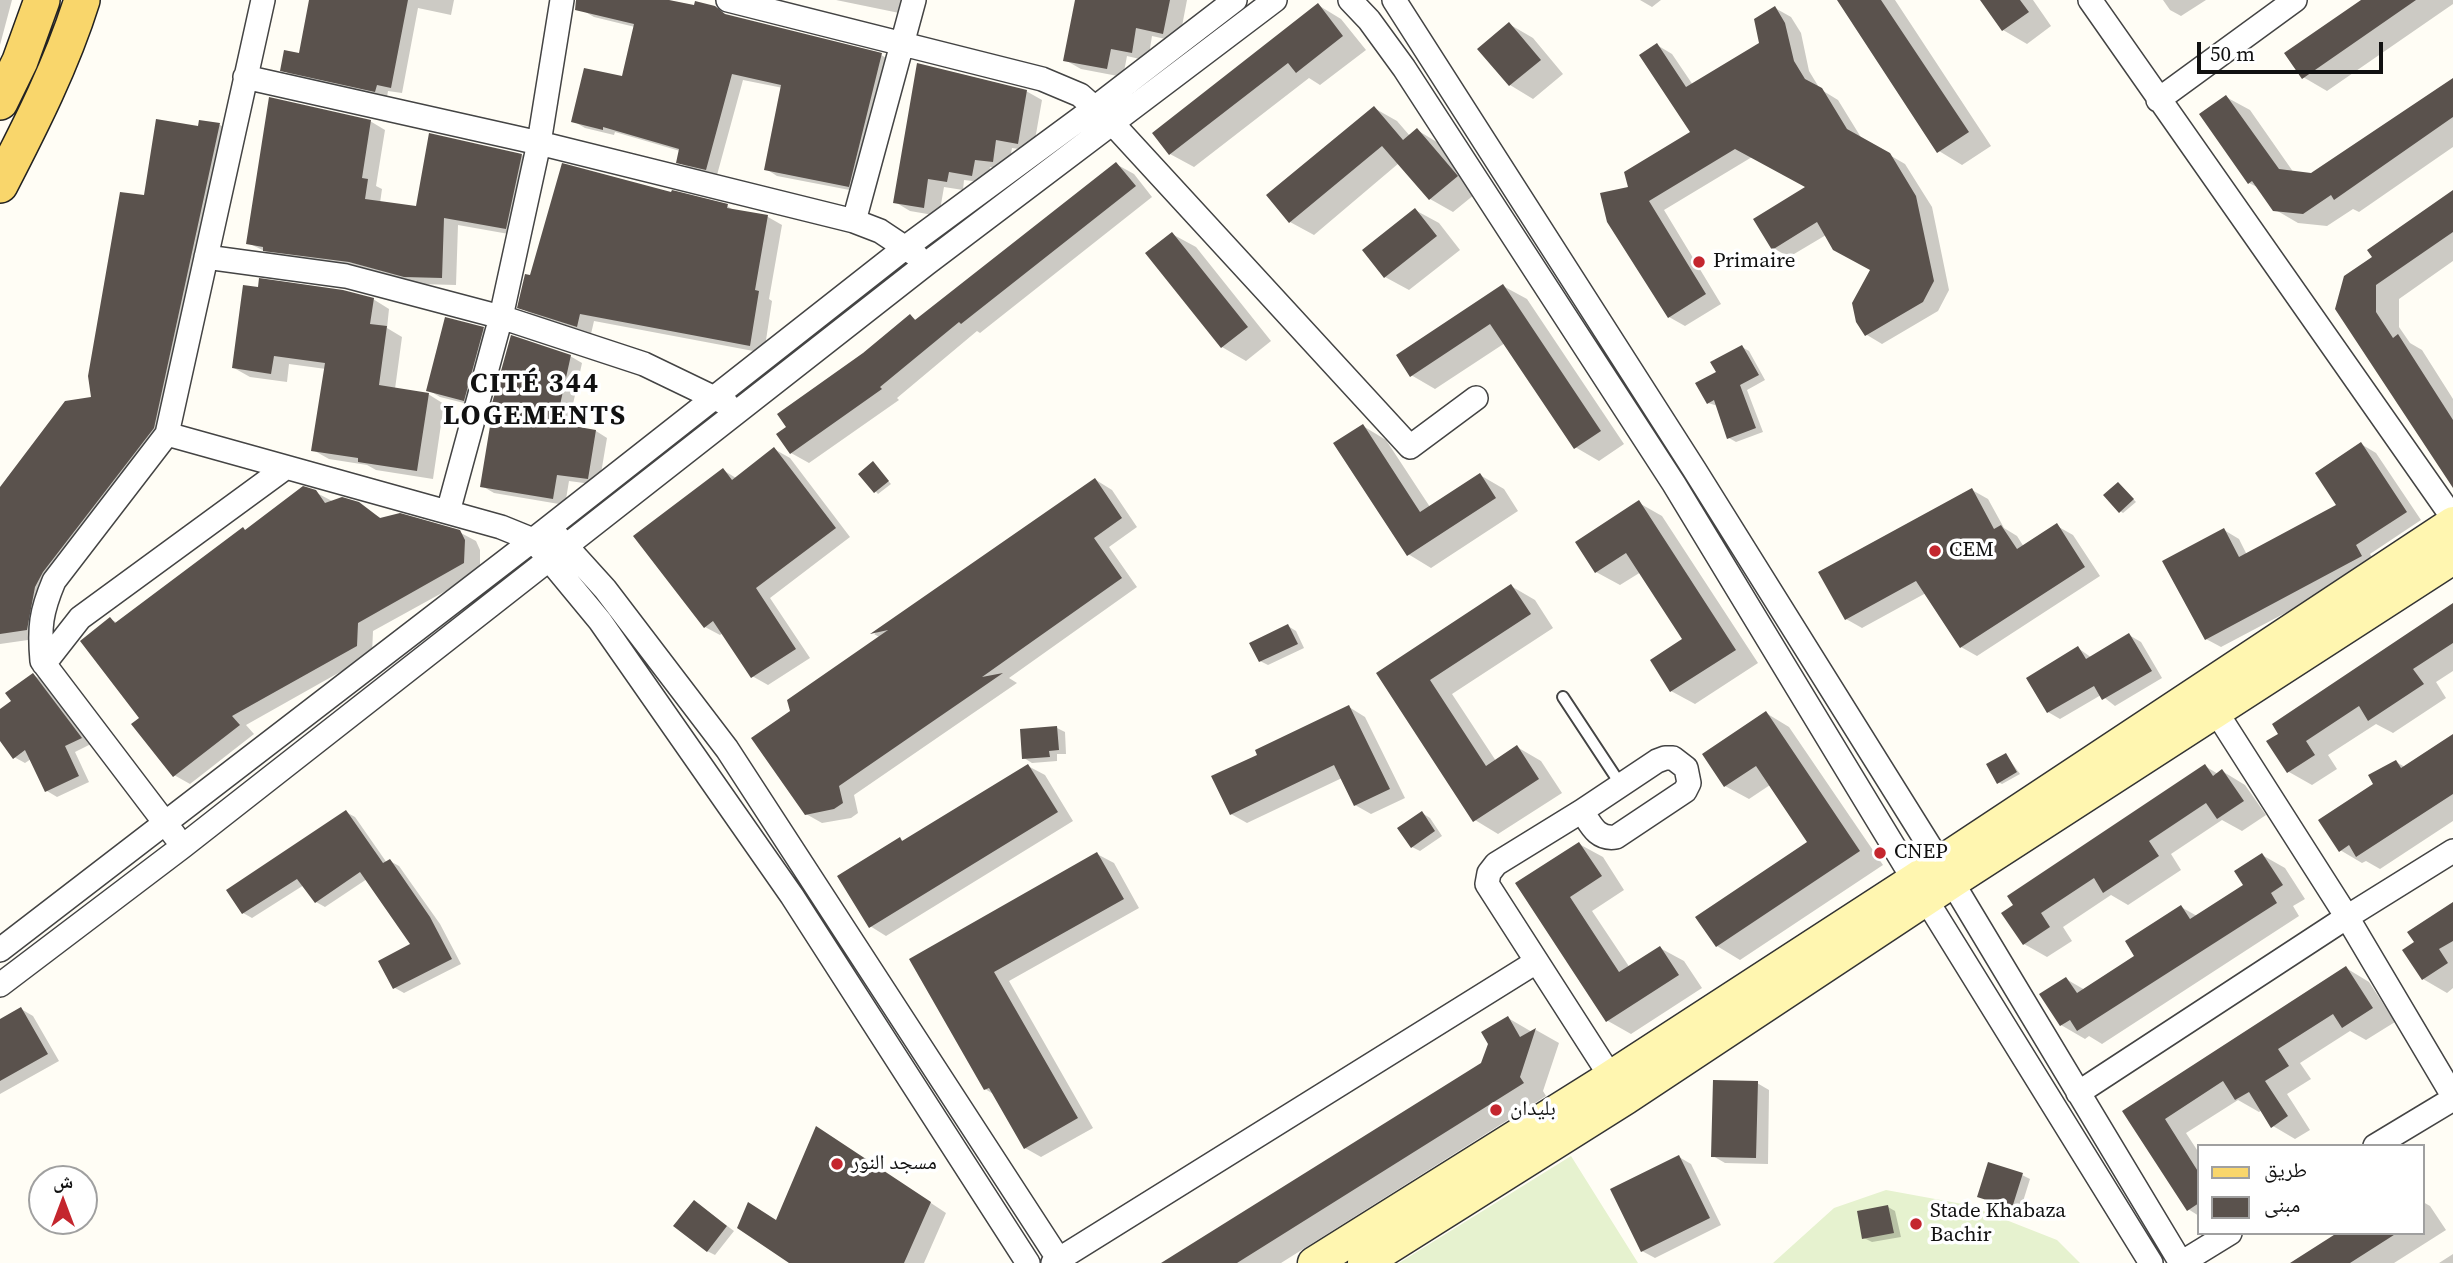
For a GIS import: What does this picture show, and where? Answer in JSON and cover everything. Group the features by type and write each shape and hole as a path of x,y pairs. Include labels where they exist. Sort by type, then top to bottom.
{"main road":[{"path":"0,102 20,61 42,0"},
{"path":"0,185 33,122 75,24 82,0"}],"street":[{"path":"183,847 44,664 40,635 42,609 54,581 167,434 263,0"},
{"path":"448,512 501,317 539,143 562,0"},
{"path":"728,0 1042,79 1080,95 1114,124 1410,447 1476,398"},
{"path":"854,221 914,0"},
{"path":"0,950 541,534 906,247 1096,107 1235,0"},
{"path":"0,985 183,847 926,264 1275,0"},
{"path":"1350,0 1369,20 1404,68 1933,881 2078,1093 2181,1263 2227,1235"},
{"path":"1394,0 1694,469 2151,1263"},
{"path":"2090,0 2453,520 2209,700"},
{"path":"2158,100 2295,0"},
{"path":"245,76 539,143 854,221 880,231 906,247 926,264"},
{"path":"206,257 346,276 501,317 644,363 738,411"},
{"path":"167,434 501,527 541,534 558,552 605,589 727,749 1058,1262 1536,962"},
{"path":"44,664 80,618 285,468"},
{"path":"558,552 600,621 855,991 1028,1263"},
{"path":"1364,1263 1618,1088 2209,700 2453,558"},
{"path":"2209,700 2347,917 2453,1097 2378,1144"},
{"path":"702,767 727,749"},
{"path":"1582,811 1599,835 1604,838 1616,837 1685,791 1689,775 1681,762 1665,758 1496,863 1487,878 1489,889 1618,1088"},
{"path":"2078,1093 2453,851"},
{"path":"855,991 876,977"},
{"path":"1314,1263 1618,1088"}],"lane":[{"path":"1563,697 1621,785"}],"green space":[{"path":"1571,1156 1638,1263 1399,1263"},
{"name":"Stade Khabaza Bachir","path":"1886,1190 1968,1205 2057,1240 2080,1263 1773,1263 1834,1208"}],"building":[{"path":"309,0 408,0 391,88 377,85 375,92 280,71 284,50 299,53"},
{"path":"576,0 669,0 694,5 695,1 715,6 725,14 882,53 849,187 764,170 781,85 732,74 706,170 676,163 679,149 603,127 603,130 571,122 584,68 622,76 634,24 575,10"},
{"path":"1075,0 1170,0 1163,34 1136,28 1132,53 1111,49 1107,69 1063,61"},
{"path":"1837,0 1881,0 1969,132 1937,153"},
{"path":"1980,0 2020,0 2029,12 2002,31"},
{"path":"2361,0 2416,0 2302,79 2284,53"},
{"path":"1318,3 1343,36 1296,73 1288,63 1169,155 1152,133"},
{"path":"1775,6 1785,23 1794,61 1805,79 1822,88 1847,129 1890,153 1916,196 1934,281 1923,302 1865,336 1856,322 1852,303 1870,270 1833,250 1817,222 1772,250 1753,219 1805,187 1735,149 1649,201 1706,294 1668,318 1607,222 1600,193 1628,187 1624,172 1690,132 1639,55 1657,43 1686,87 1759,43 1754,19"},
{"path":"1509,22 1541,60 1509,86 1477,49"},
{"path":"917,63 1027,90 1018,144 996,140 993,162 975,160 972,176 949,172 947,182 928,179 924,208 893,203"},
{"path":"2453,78 2453,117 2334,200 2331,195 2303,214 2273,211 2252,181 2248,184 2199,114 2226,95 2279,169 2311,173"},
{"path":"269,97 371,120 362,178 368,179 365,199 416,206 429,133 522,154 506,229 444,218 442,278 404,277 349,262 263,251 263,247 246,244"},
{"path":"1374,106 1403,140 1417,128 1458,176 1429,200 1382,146 1289,223 1266,195"},
{"path":"156,119 198,126 199,120 220,123 154,428 43,572 35,587 27,630 0,634 0,487 65,401 91,397 88,376 120,192 144,195"},
{"path":"1116,162 1136,186 961,324 959,322 880,387 882,389 790,454 776,434 786,427 777,414 863,353 910,314 915,320"},
{"path":"562,163 728,204 727,208 768,215 755,290 759,291 750,346 580,314 577,327 517,308 525,274 530,275"},
{"path":"2453,190 2453,232 2376,285 2376,312 2393,338 2398,334 2453,420 2453,488 2335,309 2344,276 2372,257 2367,250"},
{"path":"1415,208 1437,236 1384,278 1362,250"},
{"path":"1172,232 1248,327 1221,348 1145,253"},
{"path":"259,278 343,290 374,298 370,324 387,326 379,385 429,393 417,471 311,451 325,363 274,356 271,374 232,368 243,285 258,287"},
{"path":"1503,284 1601,431 1574,449 1490,324 1410,377 1396,355"},
{"path":"445,317 484,327 464,401 426,391"},
{"path":"511,335 571,355 556,423 596,430 588,479 557,475 553,499 480,487 493,408 491,407"},
{"path":"1742,345 1759,375 1740,385 1756,428 1727,439 1714,400 1707,404 1695,383 1716,372 1710,362"},
{"path":"1363,424 1420,512 1480,473 1496,498 1407,556 1333,443"},
{"path":"2361,442 2407,512 2356,545 2362,556 2205,640 2162,561 2224,528 2239,557 2336,505 2315,473"},
{"path":"774,447 836,528 756,588 796,649 751,678 713,621 704,628 633,536 723,468 732,480"},
{"path":"873,461 889,481 874,493 858,474"},
{"path":"1095,478 1122,518 1094,538 1122,578 982,677 1003,673 839,786 843,803 834,809 805,815 751,738 790,711 787,700 888,630 870,634"},
{"path":"2118,482 2134,499 2119,513 2103,495"},
{"path":"303,486 316,490 325,503 342,497 359,502 380,518 400,513 460,530 465,540 464,563 358,623 357,646 232,716 240,725 173,777 131,724 139,718 80,641 110,617 115,623 243,527 245,530"},
{"path":"1972,488 1994,529 2001,525 2017,549 2057,523 2085,567 1960,648 1916,581 1845,620 1818,572"},
{"path":"1639,500 1736,650 1670,692 1650,660 1682,639 1626,553 1595,573 1575,542"},
{"path":"1511,584 1531,614 1430,680 1486,766 1517,745 1539,779 1473,822 1376,673"},
{"path":"2453,603 2453,643 2413,669 2424,684 2368,721 2359,706 2306,741 2315,755 2287,773 2266,741 2278,734 2272,724"},
{"path":"1288,624 1298,644 1259,662 1249,643"},
{"path":"2129,633 2152,671 2102,700 2094,686 2047,713 2026,678 2078,646 2086,659"},
{"path":"33,673 82,738 65,746 79,776 45,792 25,750 13,759 0,741 0,709 11,701 5,693"},
{"path":"1349,705 1390,789 1354,806 1334,765 1230,815 1211,776 1257,755 1255,750"},
{"path":"1766,711 1860,851 1716,947 1695,917 1807,842 1756,766 1724,787 1702,754"},
{"path":"1057,726 1059,750 1049,751 1050,757 1022,759 1020,729"},
{"path":"2453,734 2453,794 2356,857 2349,845 2339,852 2318,820 2373,784 2368,775 2396,760 2401,768"},
{"path":"2006,753 2017,772 1997,784 1986,764"},
{"path":"1028,764 1058,812 869,928 837,876 900,837 902,841"},
{"path":"2205,764 2213,776 2222,769 2244,801 2217,819 2206,803 2149,841 2159,856 2103,893 2094,878 2041,913 2050,927 2023,945 2001,913 2013,905 2007,896"},
{"path":"346,810 383,863 390,859 430,917 452,959 393,989 378,961 410,944 360,872 315,903 297,879 242,914 226,890"},
{"path":"1422,811 1435,831 1411,848 1397,828"},
{"path":"1579,842 1602,876 1570,897 1619,972 1660,946 1679,975 1606,1022 1515,883"},
{"path":"1097,852 1124,899 994,972 1078,1118 1024,1149 989,1088 984,1090 909,959"},
{"path":"2262,853 2283,885 2271,893 2277,903 2077,1031 2070,1020 2060,1026 2039,994 2066,977 2077,993 2134,956 2125,941 2181,905 2190,919 2243,885 2234,871"},
{"path":"2453,902 2453,941 2439,949 2448,963 2422,980 2402,950 2414,942 2407,932"},
{"path":"2346,966 2373,1008 2342,1028 2333,1014 2278,1049 2289,1066 2265,1081 2288,1116 2271,1128 2249,1092 2235,1100 2223,1081 2165,1119 2198,1171 2198,1204 2187,1211 2122,1111"},
{"path":"21,1007 48,1054 0,1081 0,1019"},
{"path":"1508,1016 1520,1037 1536,1028 1520,1077 1524,1083 1237,1263 1161,1263 1481,1063 1488,1044 1481,1032"},
{"path":"1713,1080 1758,1081 1756,1158 1711,1157"},
{"name":"مسجد النور","path":"816,1126 931,1202 904,1263 789,1263 737,1228 748,1202 776,1220"},
{"path":"1679,1155 1710,1218 1641,1252 1610,1189"},
{"path":"1988,1162 2023,1173 2012,1208 1977,1197"},
{"path":"694,1200 727,1226 707,1252 673,1226"},
{"path":"1888,1205 1894,1233 1862,1239 1857,1211"},
{"path":"2334,1235 2394,1235 2350,1263 2290,1263"}],"place":[{"name":"Primaire","path":"1699,262"},
{"name":"CEM","path":"1935,551"},
{"name":"CNEP","path":"1880,853"},
{"name":"بليدان","path":"1496,1110"},
{"name":"مسجد النور","path":"837,1164"},
{"name":"Stade Khabaza Bachir","path":"1916,1224"}],"district":[{"name":"CITÉ 344 LOGEMENTS","path":"535,401"}]}
